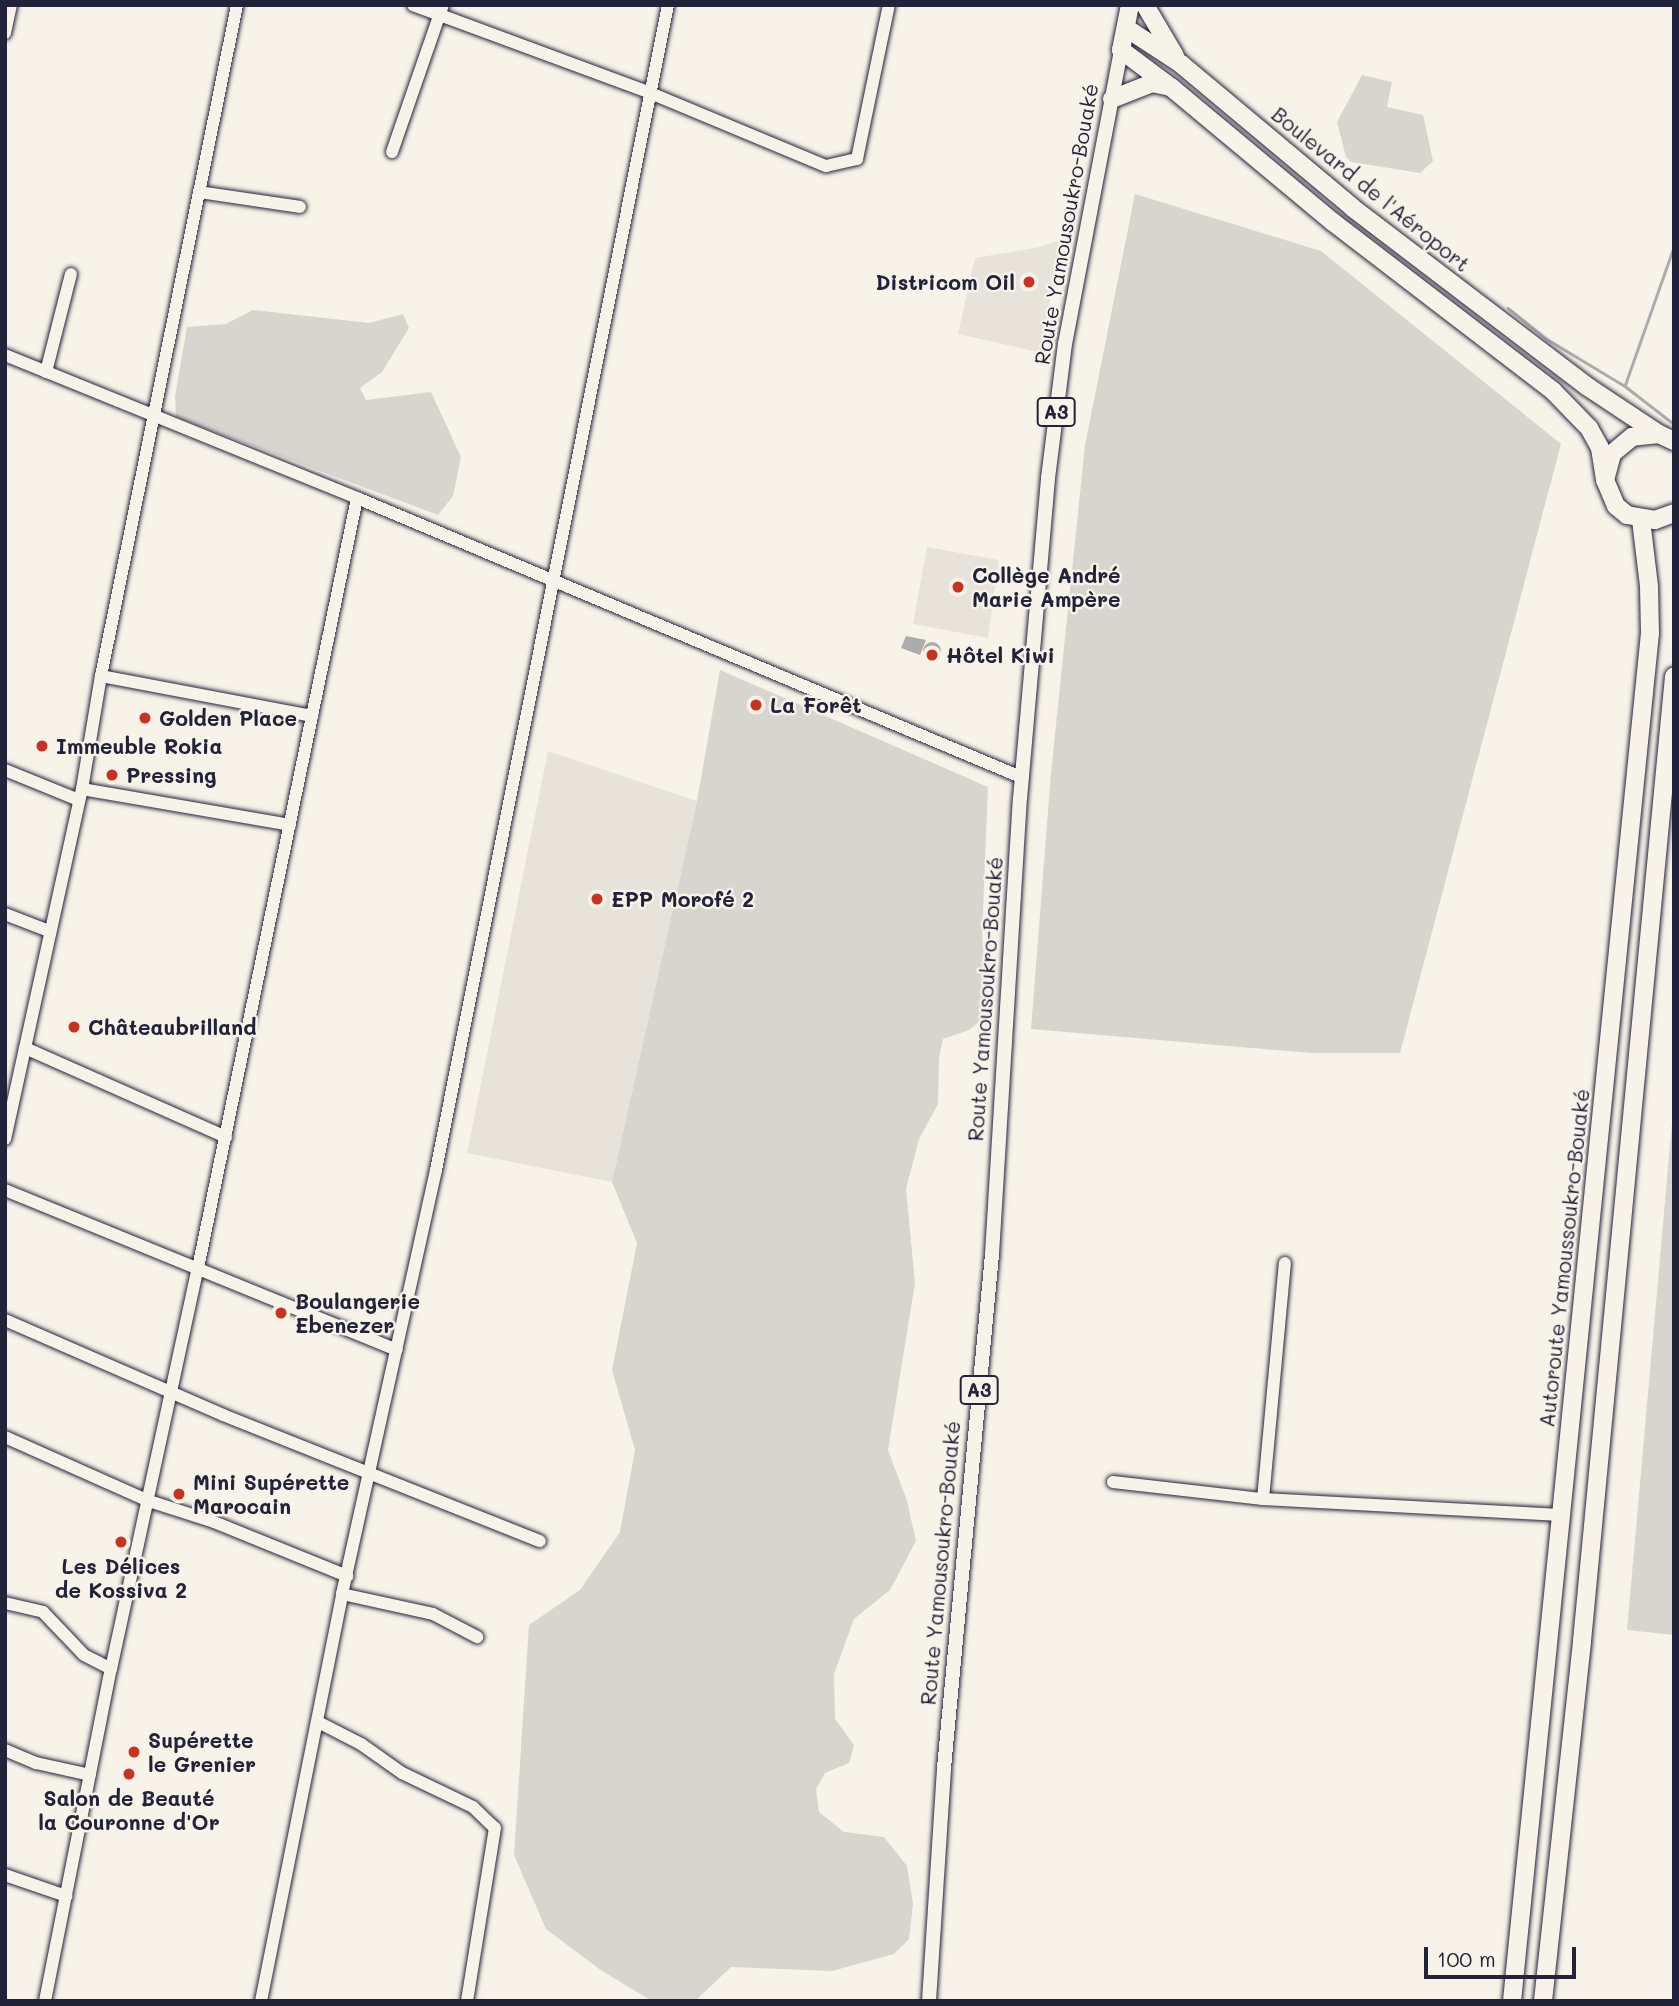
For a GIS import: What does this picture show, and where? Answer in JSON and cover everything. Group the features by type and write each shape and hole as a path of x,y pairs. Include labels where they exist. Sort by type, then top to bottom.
{"highway":[{"name":"Route Yamousoukro-Bouaké","path":"1121,50 1130,5"},
{"path":"1144,5 1181,64"},
{"name":"Boulevard de l'Aéroport","path":"1126,28 1181,64 1353,208 1588,387 1666,438"},
{"path":"1121,50 1172,88 1333,222 1553,391 1590,428 1600,448 1605,480 1616,506 1640,520 1655,520 1674,513"},
{"path":"1112,99 1152,83 1172,88"},
{"path":"1605,480 1612,454 1621,444 1645,433 1666,438"},
{"name":"Autoroute Yamoussoukro-Bouaké","path":"1512,2001 1650,634 1649,586 1640,520"},
{"path":"1544,2001 1586,1600 1674,676"}],"main road":[{"name":"Route Yamousoukro-Bouaké","path":"929,2001 944,1768 992,1254 1023,778 1048,478 1063,358 1121,50"}],"street":[{"path":"5,33 10,5"},
{"path":"5,1139 80,794 101,676 237,5"},
{"path":"413,5 442,11 826,166 857,159 889,5"},
{"path":"261,2001 342,1594 397,1350 554,581 609,310 648,92 668,5"},
{"path":"392,152 442,11"},
{"path":"199,192 300,207"},
{"path":"46,372 71,274"},
{"path":"5,355 357,498 1023,778"},
{"path":"45,2001 111,1669 173,1390 357,498"},
{"path":"101,676 312,716"},
{"path":"5,770 80,794 290,825"},
{"path":"5,914 49,931"},
{"path":"25,1048 226,1136"},
{"path":"5,1190 397,1350"},
{"path":"1263,1499 1285,1263"},
{"path":"5,1320 173,1390 223,1415 370,1471 540,1541"},
{"path":"5,1437 149,1501 214,1522 347,1576"},
{"path":"1113,1482 1263,1499 1561,1515"},
{"path":"342,1594 433,1614 477,1637"},
{"path":"5,1603 43,1612 84,1655 111,1669"},
{"path":"318,1722 361,1744 402,1773 473,1807 495,1828 467,2001"},
{"path":"5,1749 36,1763 90,1775"},
{"path":"5,1875 66,1896"}],"shaded area":[{"path":"1362,75 1392,82 1387,107 1423,115 1433,161 1420,173 1351,162 1346,157 1337,122"},
{"path":"1135,194 1321,251 1561,444 1400,1053 1311,1053 1031,1029 1051,773 1085,445"},
{"path":"1059,240 1042,353 958,334 975,258 1040,247"},
{"path":"253,310 369,323 403,314 409,328 382,372 360,388 366,400 431,392 461,457 453,496 438,515 176,417 175,396 187,327 226,324"},
{"name":"Collège André Marie Ampère","path":"927,547 999,560 988,638 913,624"},
{"path":"906,636 926,640 920,655 901,648"},
{"path":"932,642 938,645 941,651 938,657 932,660 926,657 923,651 926,645"},
{"path":"720,670 988,787 982,935 987,991 981,1020 969,1030 943,1039 939,1058 938,1104 919,1139 906,1189 915,1283 888,1450 907,1501 916,1541 890,1590 854,1619 834,1674 835,1719 854,1745 849,1763 825,1773 816,1789 819,1812 844,1832 884,1837 907,1866 913,1904 909,1939 894,1954 832,1971 731,1967 695,2001 652,2001 602,1971 546,1929 514,1855 529,1625 580,1590 620,1532 635,1450 612,1370 637,1243 612,1182 697,801"},
{"name":"EPP Morofé 2","path":"548,751 697,801 612,1182 467,1153"},
{"path":"1674,1100 1674,1635 1627,1630"}],"waterway":[{"path":"1625,385 1674,246"},
{"path":"1508,308 1547,339 1625,386 1674,424"}],"place":[{"name":"Districom Oil","path":"1029,282"},
{"name":"Collège André Marie Ampère","path":"958,587"},
{"name":"Hôtel Kiwi","path":"932,655"},
{"name":"La Forêt","path":"756,705"},
{"name":"Golden Place","path":"145,718"},
{"name":"Immeuble Rokia","path":"42,746"},
{"name":"Pressing","path":"112,775"},
{"name":"EPP Morofé 2","path":"597,899"},
{"name":"Châteaubrilland","path":"74,1027"},
{"name":"Boulangerie Ebenezer","path":"281,1313"},
{"name":"Mini Supérette Marocain","path":"179,1494"},
{"name":"Les Délices de Kossiva 2","path":"121,1542"},
{"name":"Supérette le Grenier","path":"134,1752"},
{"name":"Salon de Beauté la Couronne d'Or","path":"129,1774"}]}
